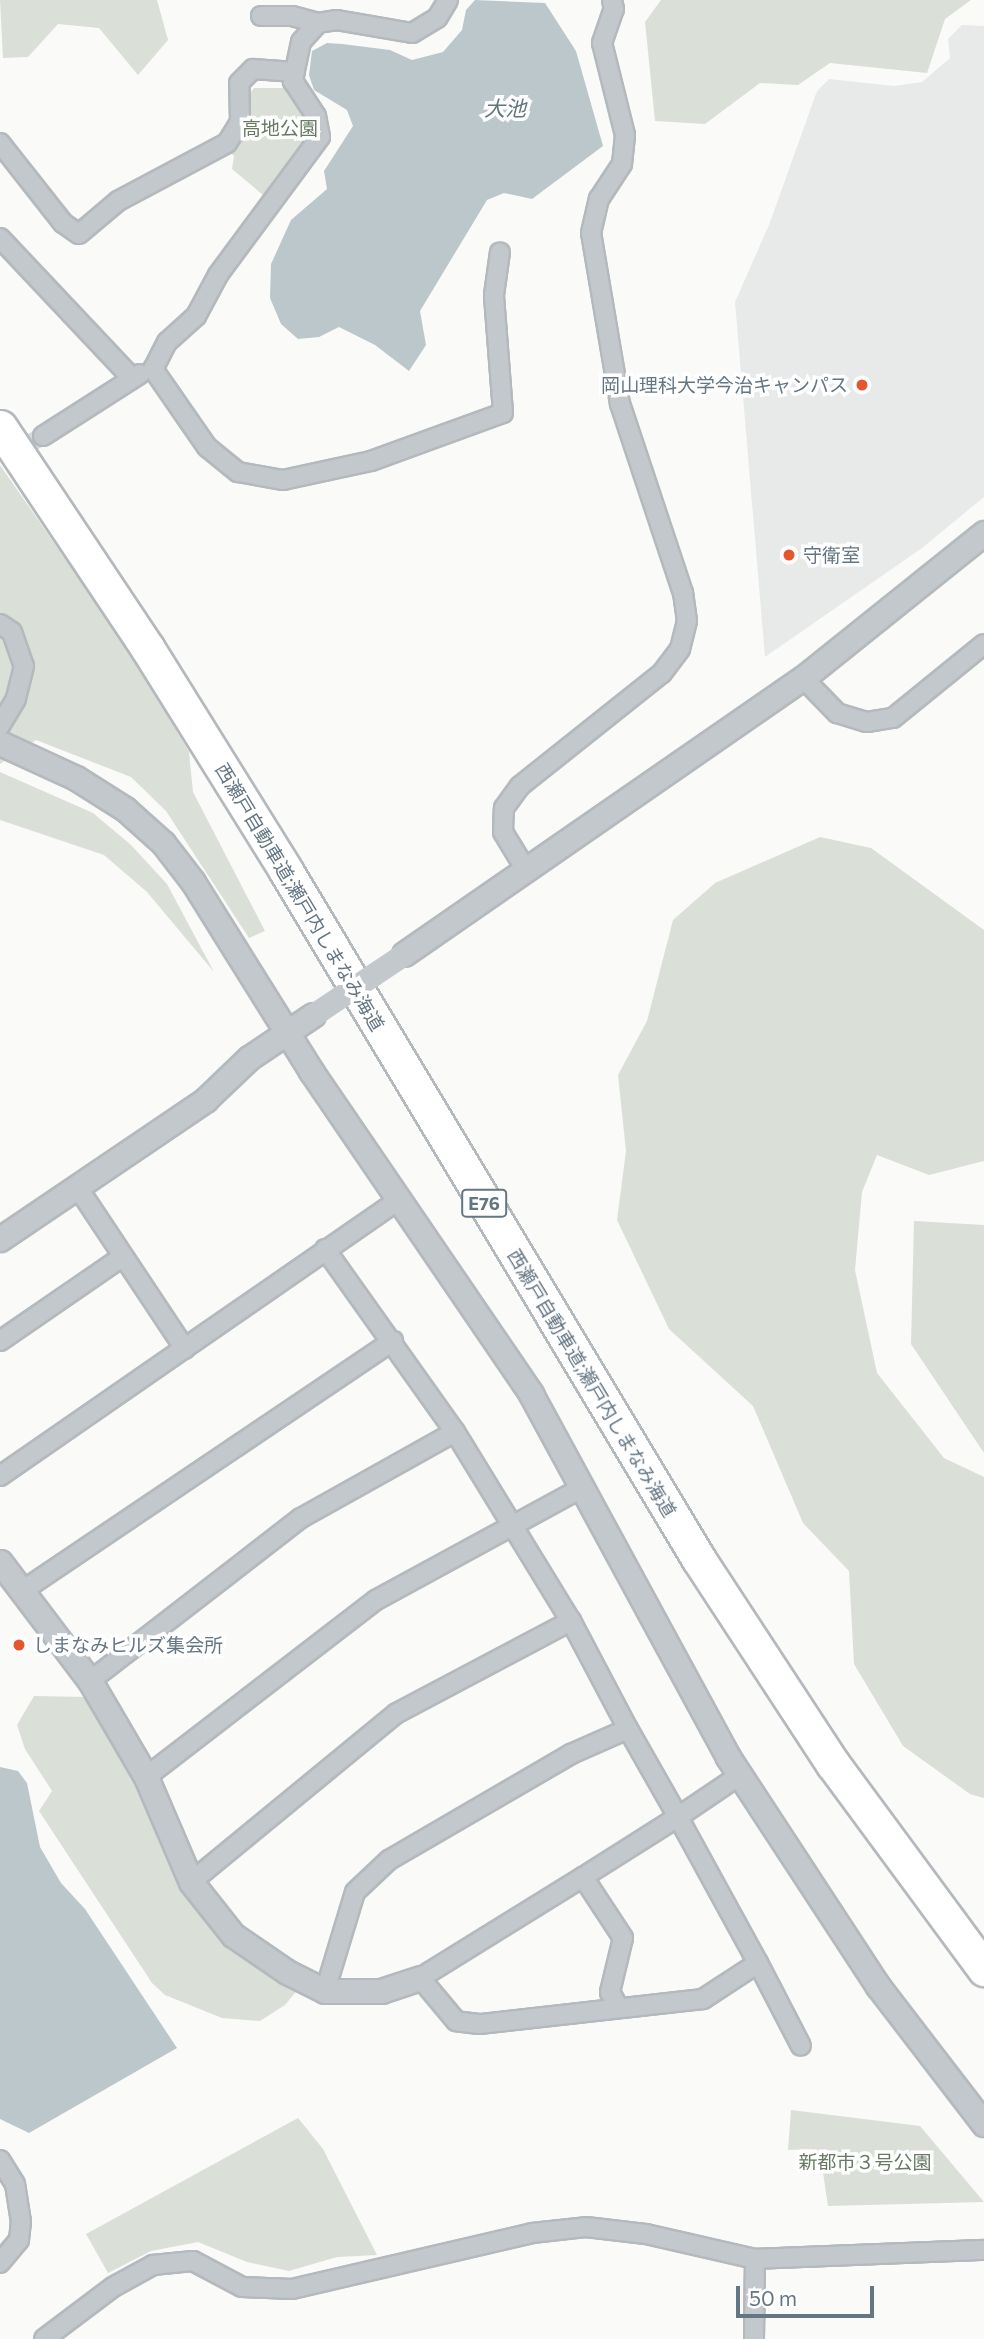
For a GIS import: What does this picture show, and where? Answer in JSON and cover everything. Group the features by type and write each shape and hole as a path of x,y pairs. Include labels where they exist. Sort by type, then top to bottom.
{"highway":[{"name":"西瀬戸自動車道;瀬戸内しまなみ海道","path":"0,427 148,649 271,848 698,1558 833,1764 984,1969"}],"street":[{"path":"261,16 292,16 318,23 337,20 412,33 437,18 448,0"},
{"path":"526,870 503,832 504,808 520,786 662,673 680,649 687,621 683,593 620,404 591,233 598,200 622,164 625,135 602,43 614,9 612,0"},
{"path":"43,436 131,377 153,369 167,342 197,316 218,275 320,137 316,116 293,81 302,42 318,23"},
{"path":"0,144 63,223 79,234 118,201 227,143 240,121 239,83 253,69 295,72"},
{"path":"0,238 131,377"},
{"path":"153,369 207,447 238,472 283,480 371,461 503,413 494,295 500,252"},
{"path":"0,1239 205,1100 249,1058 803,678 984,533"},
{"path":"0,624 12,632 24,666 16,699 0,726"},
{"path":"803,678 837,713 867,722 893,718 984,644"},
{"path":"0,743 76,778 125,809 163,843 287,1033 531,1394 583,1487 679,1673 740,1775 878,1986 984,2124"},
{"path":"78,1188 185,1349"},
{"path":"0,1476 399,1200"},
{"path":"325,1249 393,1341 455,1432 511,1530 571,1620 801,2046"},
{"path":"0,1341 122,1257"},
{"path":"25,1590 393,1341"},
{"path":"90,1681 301,1518 455,1432"},
{"path":"146,1777 376,1600 511,1530 583,1487"},
{"path":"0,1562 25,1590 90,1681 146,1777 191,1882 233,1936 287,1972 326,1991 380,1991 420,1978 740,1775"},
{"path":"191,1882 397,1713 571,1620"},
{"path":"326,1991 355,1892 389,1860 571,1754 628,1729"},
{"path":"583,1877 623,1938 610,1992 619,2008"},
{"path":"420,1978 456,2021 479,2024 704,1999 758,1963"},
{"path":"0,2160 15,2184 21,2221 19,2240 0,2263"},
{"path":"44,2339 113,2287 153,2264 192,2261 242,2287 292,2289 532,2233 586,2227 646,2234 755,2259 984,2250"},
{"path":"754,2339 755,2259"}],"shaded area":[{"name":"岡山理科大学今治キャンパス","path":"962,25 984,26 984,497 922,548 765,657 735,302 769,225 817,91 829,79 894,86 922,82 950,58 948,39"}],"green space":[{"path":"0,0 157,0 168,40 138,75 99,28 58,24 28,57 3,58"},
{"path":"661,0 971,0 945,19 927,73 830,63 798,85 760,83 705,124 655,121 645,22"},
{"name":"高地公園","path":"254,88 287,88 302,100 316,135 269,200 232,169 234,156 228,150 246,98"},
{"path":"0,465 132,655 189,752 193,792 265,931 249,938 166,811 131,777 36,740 0,764"},
{"path":"0,772 93,813 131,845 167,884 214,972 147,892 104,855 0,820"},
{"path":"820,837 871,848 984,930 984,1161 929,1175 877,1155 862,1192 855,1270 877,1373 944,1458 984,1477 984,1798 970,1794 903,1746 854,1664 849,1571 803,1523 753,1406 669,1329 617,1220 626,1151 618,1075 647,1021 673,920 715,883"},
{"path":"914,1221 984,1225 984,1453 911,1344"},
{"path":"34,1696 87,1697 141,1794 182,1884 299,1988 285,2005 260,2021 222,2018 165,1995 152,1983 39,1811 52,1791 25,1749 17,1725"},
{"name":"新都市３号公園","path":"791,2110 920,2126 984,2202 828,2206 821,2159 813,2149 788,2150"},
{"path":"298,2118 323,2149 377,2255 337,2257 289,2271 247,2262 198,2242 151,2251 108,2273 86,2234"}],"water":[{"name":"大池","path":"475,0 545,3 576,51 603,146 532,199 504,193 487,200 420,311 426,345 409,371 375,345 339,327 319,337 298,339 281,324 270,298 271,264 291,220 327,189 324,171 353,126 347,110 314,90 309,75 312,51 327,43 342,44 390,50 412,60 443,52 462,30 466,10"},
{"path":"0,1767 18,1771 27,1783 40,1847 61,1883 85,1909 177,2048 29,2133 0,2119"}],"tunnel":[{"path":"0,460 43,436"}],"place":[{"name":"岡山理科大学今治キャンパス","path":"862,385"},
{"name":"守衛室","path":"789,555"},
{"name":"しまなみヒルズ集会所","path":"19,1645"}]}
